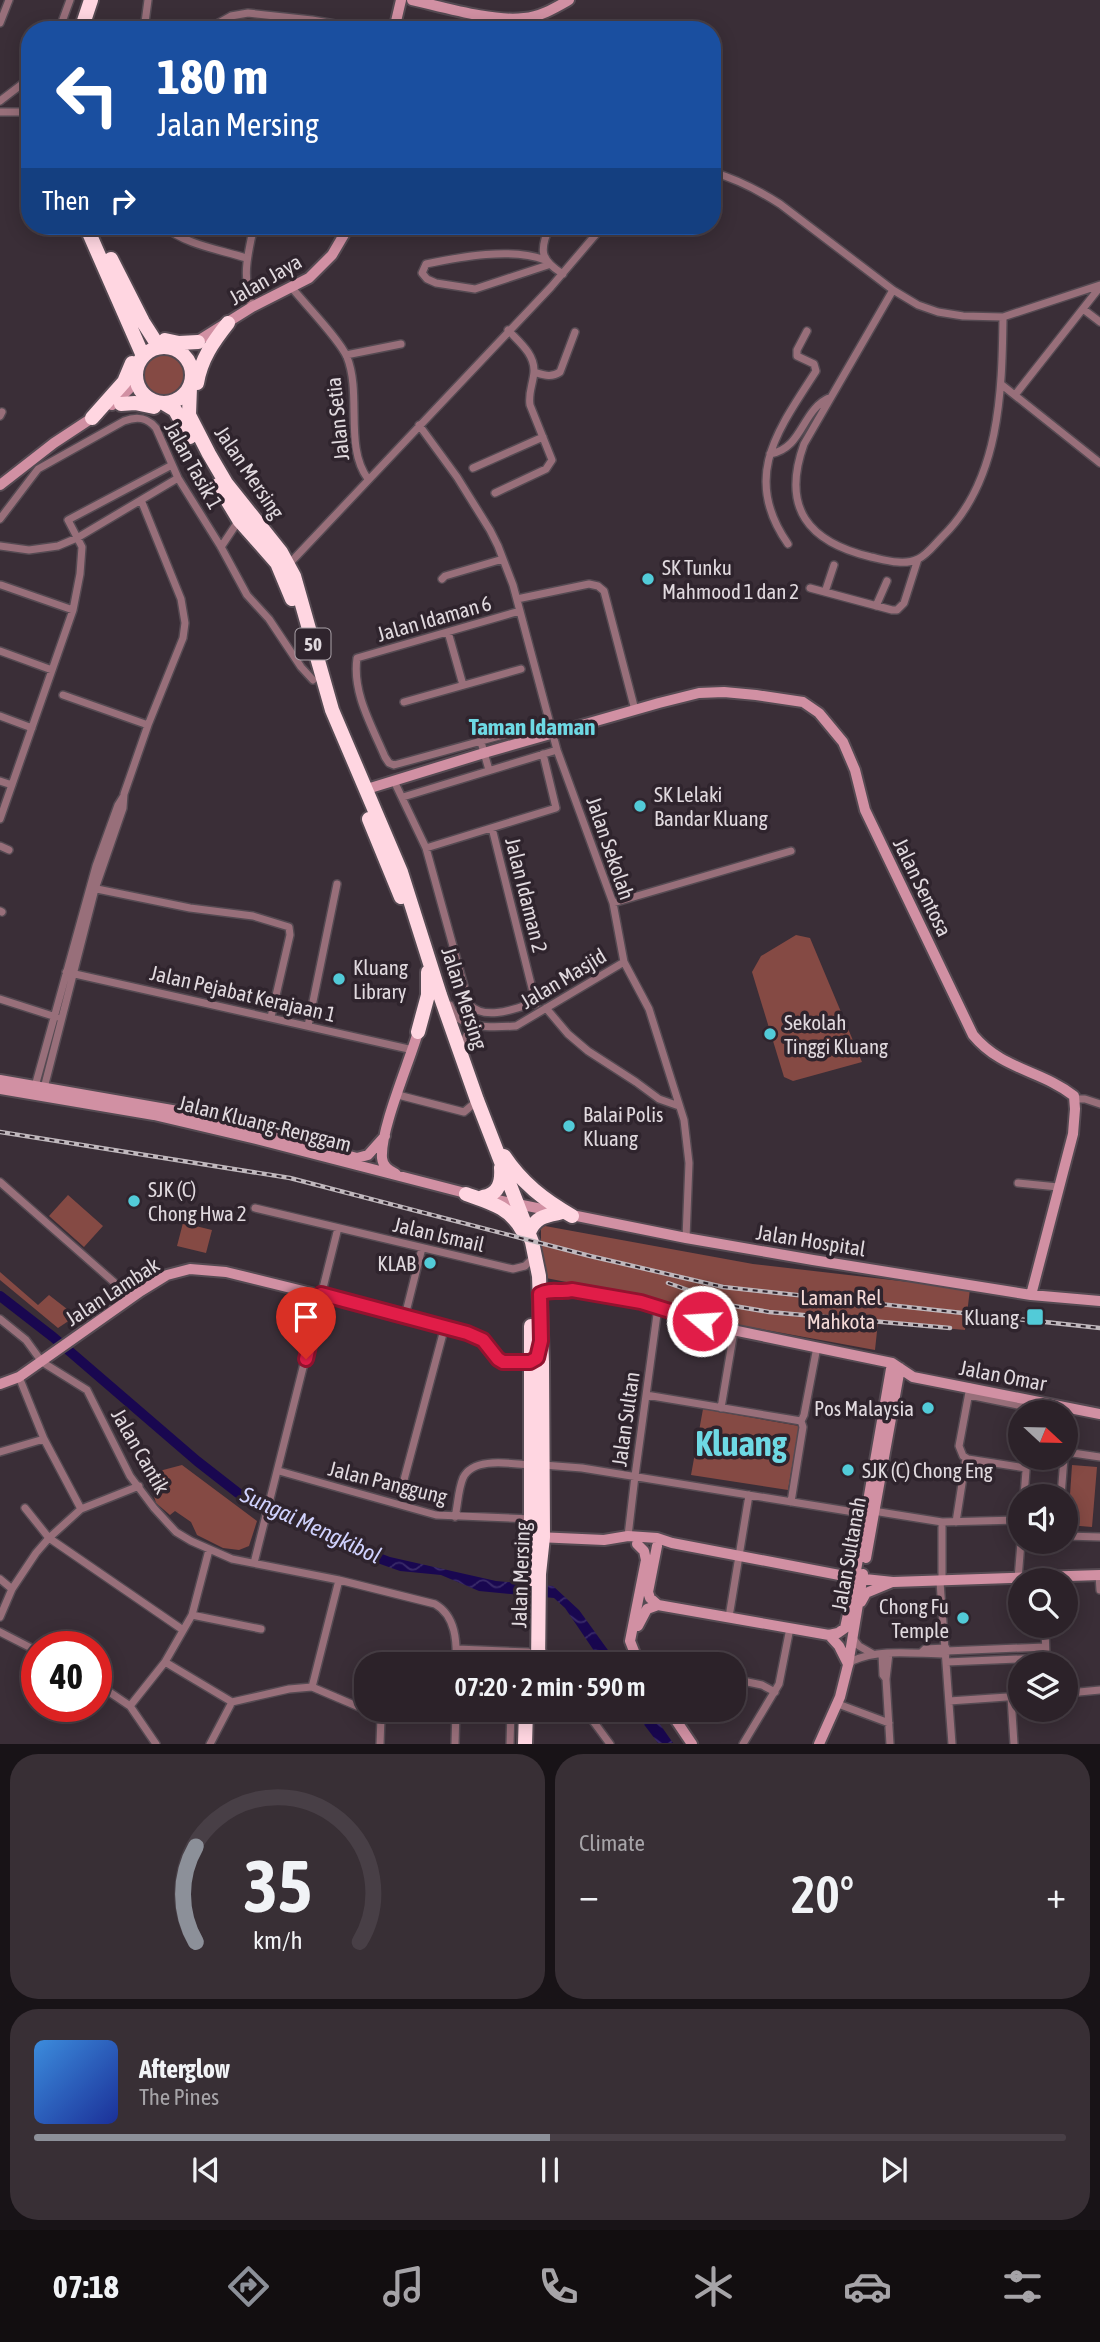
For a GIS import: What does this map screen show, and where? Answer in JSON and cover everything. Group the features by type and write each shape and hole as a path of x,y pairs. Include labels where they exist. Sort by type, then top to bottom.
{"highway":[{"path":"84,21 91,0"},
{"path":"94,21 101,0"},
{"name":"50","path":"91,235 135,322 166,348 188,360 191,383"},
{"name":"50","path":"100,235 135,322 143,356"},
{"path":"135,322 161,339 179,343 198,342"},
{"path":"92,418 116,393 129,373 135,322"},
{"path":"224,326 210,346 198,377 193,434 239,520 277,563 286,581 316,693 423,953 429,977 428,995 418,1032"},
{"path":"146,397 137,383 139,362 143,356 166,348"},
{"path":"165,404 180,399 191,383"},
{"name":"Jalan Mersing","path":"191,383 189,415 193,434"},
{"name":"50","path":"146,397 165,404"},
{"path":"114,407 143,403 180,419"},
{"name":"Jalan Mersing","path":"165,404 175,410 226,483 289,564 300,594 328,698 401,872 440,995 517,1205 540,1276 541,1341 533,1652"},
{"path":"418,1032 429,1014 438,1011 464,1064"},
{"path":"491,1138 510,1166 528,1185 566,1214"},
{"path":"483,1197 491,1195 497,1189 502,1176 501,1163"},
{"path":"466,1194 506,1210 526,1231 541,1216 566,1214"},
{"name":"Jalan Mersing","path":"526,1231 532,1283 530,1362 537,1465"},
{"path":"530,1362 537,1358 541,1341"},
{"path":"521,1742 524,1722"},
{"path":"521,1742 530,1722"}],"street":[{"path":"0,23 9,0"},
{"path":"62,21 70,0"},
{"path":"145,21 148,0"},
{"path":"396,21 401,0"},
{"path":"412,0 515,19 540,14 569,0"},
{"path":"223,21 231,16 248,13 312,21"},
{"path":"0,101 21,86"},
{"path":"0,112 21,112"},
{"path":"721,175 742,182 780,204 893,290 938,312 1003,317 1100,286"},
{"path":"175,235 246,258"},
{"path":"252,235 246,258 245,283 252,307"},
{"name":"Jalan Jaya","path":"166,348 198,342 252,307 292,288 321,268 344,235"},
{"path":"546,235 544,240 547,262"},
{"path":"289,564 563,274 596,235"},
{"path":"547,262 471,289 436,283 422,273 426,264 507,255 532,256 547,262 563,274"},
{"path":"1015,395 1100,286"},
{"name":"Jalan Setia","path":"292,288 346,355 355,398 358,462 368,480"},
{"path":"893,290 804,444 796,472 796,495 804,516 816,534 826,540 862,555 889,561 918,559"},
{"path":"1083,309 1100,322"},
{"path":"810,588 892,610 900,608 904,603 918,559 958,521 983,473 1000,402 1003,317"},
{"name":"Jalan Jaya","path":"191,383 201,354 224,326"},
{"path":"495,494 546,470 550,465 551,455 530,405 534,372 529,352 509,330"},
{"path":"788,544 775,526 764,484 770,454 786,418 816,371 814,364 797,356 797,350 807,331"},
{"path":"534,372 548,376 560,372 575,332"},
{"path":"346,355 401,344"},
{"path":"114,407 129,389 136,375"},
{"path":"1002,385 1100,463"},
{"path":"0,485 54,443 92,418 114,407 146,397"},
{"path":"770,454 789,447 816,406 832,397"},
{"name":"Jalan Tasik 1","path":"0,519 38,468 131,418 151,422 178,478 247,595 280,632 300,667 313,680"},
{"name":"Jalan Sekolah","path":"419,425 475,506 498,546 517,599 551,728 612,902 624,962 649,1009 684,1120 689,1163 686,1238"},
{"path":"473,468 543,437"},
{"path":"0,819 73,610 82,547 68,520 172,465"},
{"path":"0,546 41,550 58,546 77,538 178,478"},
{"path":"38,1090 92,888 123,808 124,794 148,725 177,656 185,623 181,599 141,500"},
{"path":"221,547 239,520"},
{"path":"442,579 503,559"},
{"path":"825,592 834,565"},
{"path":"876,606 887,581"},
{"path":"517,599 589,584 604,591 635,709"},
{"path":"1,585 73,610"},
{"name":"Jalan Idaman 6","path":"482,747 394,765 389,763 360,697 355,670 357,658 520,611"},
{"path":"448,632 463,685"},
{"path":"0,651 52,670"},
{"path":"404,702 521,669"},
{"name":"Jalan Sentosa","path":"367,789 482,747 699,693 724,692 803,702 819,713 843,742 855,770 865,810 973,1035 985,1049 1000,1059 1067,1091 1074,1099"},
{"path":"63,695 148,725"},
{"path":"0,716 32,728"},
{"path":"482,747 489,770"},
{"path":"403,797 558,750"},
{"path":"426,848 556,808 543,754"},
{"path":"550,783 568,778"},
{"path":"375,811 376,791 394,780 426,848 469,1004 479,1011 494,1013 536,1002"},
{"path":"0,781 12,785"},
{"name":"Jalan Idaman 2","path":"492,828 536,1002 542,1010"},
{"path":"0,846 9,850"},
{"path":"612,902 791,851"},
{"path":"308,1026 337,884"},
{"path":"92,888 210,911 253,916 289,927 290,935 271,1017"},
{"path":"431,962 456,1017 478,1025"},
{"name":"Jalan Masjid","path":"478,1025 516,1026 624,962"},
{"name":"Jalan Pejabat Kerajaan 1","path":"69,973 413,1050"},
{"path":"0,999 57,1017"},
{"path":"542,1010 598,1058 659,1100 679,1106"},
{"path":"464,1064 464,1039 468,1031 478,1025"},
{"path":"401,1178 386,1168 382,1160 385,1136 418,1032"},
{"name":"Jalan Kluang-Renggam","path":"0,1080 202,1126 517,1205"},
{"name":"Jalan Kluang-Renggam","path":"0,1089 38,1090 189,1113 357,1158 368,1155 385,1136"},
{"path":"398,1095 464,1112 477,1100"},
{"path":"1031,1295 1073,1134 1074,1099 1100,1104"},
{"path":"0,1182 132,1297"},
{"path":"1018,1183 1058,1187"},
{"name":"Jalan Hospital","path":"517,1205 686,1238 1031,1295 1100,1301"},
{"name":"Jalan Ismail","path":"255,1208 513,1269 525,1266 530,1261"},
{"path":"254,1563 338,1228"},
{"path":"405,1316 422,1248"},
{"name":"Jalan Lambak","path":"0,1384 19,1377 167,1275 190,1269 226,1272 445,1326 483,1340 503,1362 530,1362"},
{"path":"540,1276 545,1281 572,1290"},
{"path":"540,1294 550,1290 564,1293 572,1290"},
{"name":"Jalan Omar","path":"572,1290 658,1307 734,1331 896,1366 913,1377 970,1391 1032,1400"},
{"name":"Jalan Sultan","path":"628,1536 658,1307"},
{"name":"Jalan Cantik","path":"0,1319 87,1390 130,1476 176,1532 232,1559 339,1580 435,1604 448,1615 454,1630 457,1652"},
{"path":"401,1490 445,1326"},
{"path":"721,1408 734,1331"},
{"path":"791,1502 803,1427 801,1421 817,1347"},
{"name":"Jalan Sultanah","path":"829,1635 845,1628 858,1578 896,1366"},
{"path":"19,1377 44,1439 81,1509"},
{"path":"1008,1402 970,1391 959,1446 966,1458 1008,1465"},
{"path":"646,1395 801,1421"},
{"name":"Jalan Omar","path":"1078,1409 1100,1414"},
{"path":"0,1452 44,1439"},
{"path":"1078,1454 1100,1457"},
{"path":"956,1522 966,1458"},
{"path":"455,1517 461,1486 467,1472 482,1464 496,1464 537,1465 635,1476 854,1512 871,1510 942,1522 1008,1520"},
{"name":"Jalan Panggung","path":"279,1471 436,1515 537,1519"},
{"path":"0,1617 26,1566 49,1538 81,1509 139,1486"},
{"path":"729,1617 749,1495"},
{"path":"25,1508 49,1538 183,1630"},
{"path":"854,1512 869,1523"},
{"path":"942,1522 942,1582 946,1608 943,1613 952,1744"},
{"path":"1078,1536 1100,1537 1100,1526"},
{"path":"537,1537 604,1540 628,1536 657,1538 858,1578 893,1582 1008,1579"},
{"path":"604,1540 657,1546 672,1543"},
{"path":"635,1652 630,1641 646,1560 644,1551 637,1544"},
{"path":"657,1546 648,1592 658,1605"},
{"path":"130,1706 165,1662 192,1615 209,1550"},
{"path":"1078,1577 1100,1575 1100,1590"},
{"name":"Jalan Sultanah","path":"819,1744 838,1704 848,1668 856,1616 858,1578"},
{"path":"0,1579 12,1589"},
{"path":"312,1687 339,1580"},
{"path":"856,1616 866,1593 893,1582"},
{"path":"630,1641 643,1613 650,1606 658,1605 829,1635 839,1646 848,1668"},
{"path":"192,1615 261,1629"},
{"path":"743,1744 780,1681 790,1628"},
{"path":"0,1632 21,1643"},
{"path":"853,1638 859,1646 882,1654"},
{"path":"848,1668 852,1661 882,1654 922,1652 925,1649 946,1654 1046,1658 1045,1638"},
{"path":"946,1654 1045,1647"},
{"path":"457,1649 513,1652"},
{"path":"882,1654 890,1744"},
{"path":"165,1662 232,1702 289,1689 312,1687 354,1705"},
{"path":"746,1682 762,1685 775,1692"},
{"path":"1079,1692 1100,1690"},
{"path":"112,1694 130,1706 156,1744"},
{"path":"949,1701 1008,1697"},
{"path":"210,1744 232,1702"},
{"path":"838,1704 889,1723"},
{"path":"380,1744 381,1722"},
{"path":"455,1744 456,1722"},
{"path":"515,1722 521,1742"},
{"path":"594,1722 610,1744"},
{"path":"677,1722 692,1744"},
{"path":"1013,1722 1014,1744"}],"green space":[{"path":"163,353 178,359 184,374 178,389 163,395 148,389 142,374 148,359"},
{"path":"796,935 810,938 862,1062 793,1081 784,1077 752,972 761,956"},
{"path":"68,1195 103,1226 84,1247 49,1216"},
{"path":"183,1223 212,1230 206,1253 177,1246"},
{"name":"Laman Rel Mahkota","path":"545,1226 753,1264 970,1289 965,1330 878,1322 875,1350 739,1325 662,1301 546,1278 541,1272 541,1228"},
{"path":"0,1272 38,1305 49,1295 76,1316 58,1328 0,1280"},
{"path":"703,1409 799,1426 788,1490 691,1475"},
{"path":"182,1465 257,1521 249,1546 239,1550 223,1548 197,1535 191,1522 175,1511 170,1515 156,1503 151,1486 154,1477 163,1470"},
{"path":"1078,1465 1097,1467 1092,1527 1078,1526 1078,1484 1071,1484 1072,1470 1078,1470"}],"water":[{"name":"Sungai Mengkibol","path":"273,1505 351,1542 390,1557 496,1581 553,1586 579,1610 609,1652 595,1652 565,1608 554,1598 479,1591 441,1575 400,1571 349,1553 270,1516"},
{"path":"642,1722 658,1722 673,1743 658,1743"}],"waterway":[{"name":"Sungai Mengkibol","path":"0,1296 53,1337 238,1493 285,1516"}],"railway":[{"path":"0,1132 290,1178 590,1256 723,1287 1100,1328"},
{"path":"668,1283 734,1306 769,1312 950,1328"}],"place":[{"name":"SK Tunku Mahmood 1 dan 2","path":"648,579"},
{"name":"SK Lelaki Bandar Kluang","path":"640,806"},
{"name":"Kluang Library","path":"339,979"},
{"name":"Sekolah Tinggi Kluang","path":"770,1034"},
{"name":"Balai Polis Kluang","path":"569,1126"},
{"name":"SJK (C) Chong Hwa 2","path":"134,1201"},
{"name":"KLAB","path":"430,1263"},
{"name":"Kluang","path":"1035,1317"},
{"name":"Pos Malaysia","path":"928,1408"},
{"name":"SJK (C) Chong Eng","path":"848,1470"},
{"name":"Chong Fu Temple","path":"963,1618"}],"district":[{"name":"Taman Idaman","path":"532,727"},
{"name":"Kluang","path":"741,1443"}],"route":[{"path":"306,1359 321,1294 478,1337 498,1359 509,1363 530,1362 537,1358 541,1341 540,1294 545,1291 564,1293 572,1290 641,1302 702,1321"}]}
